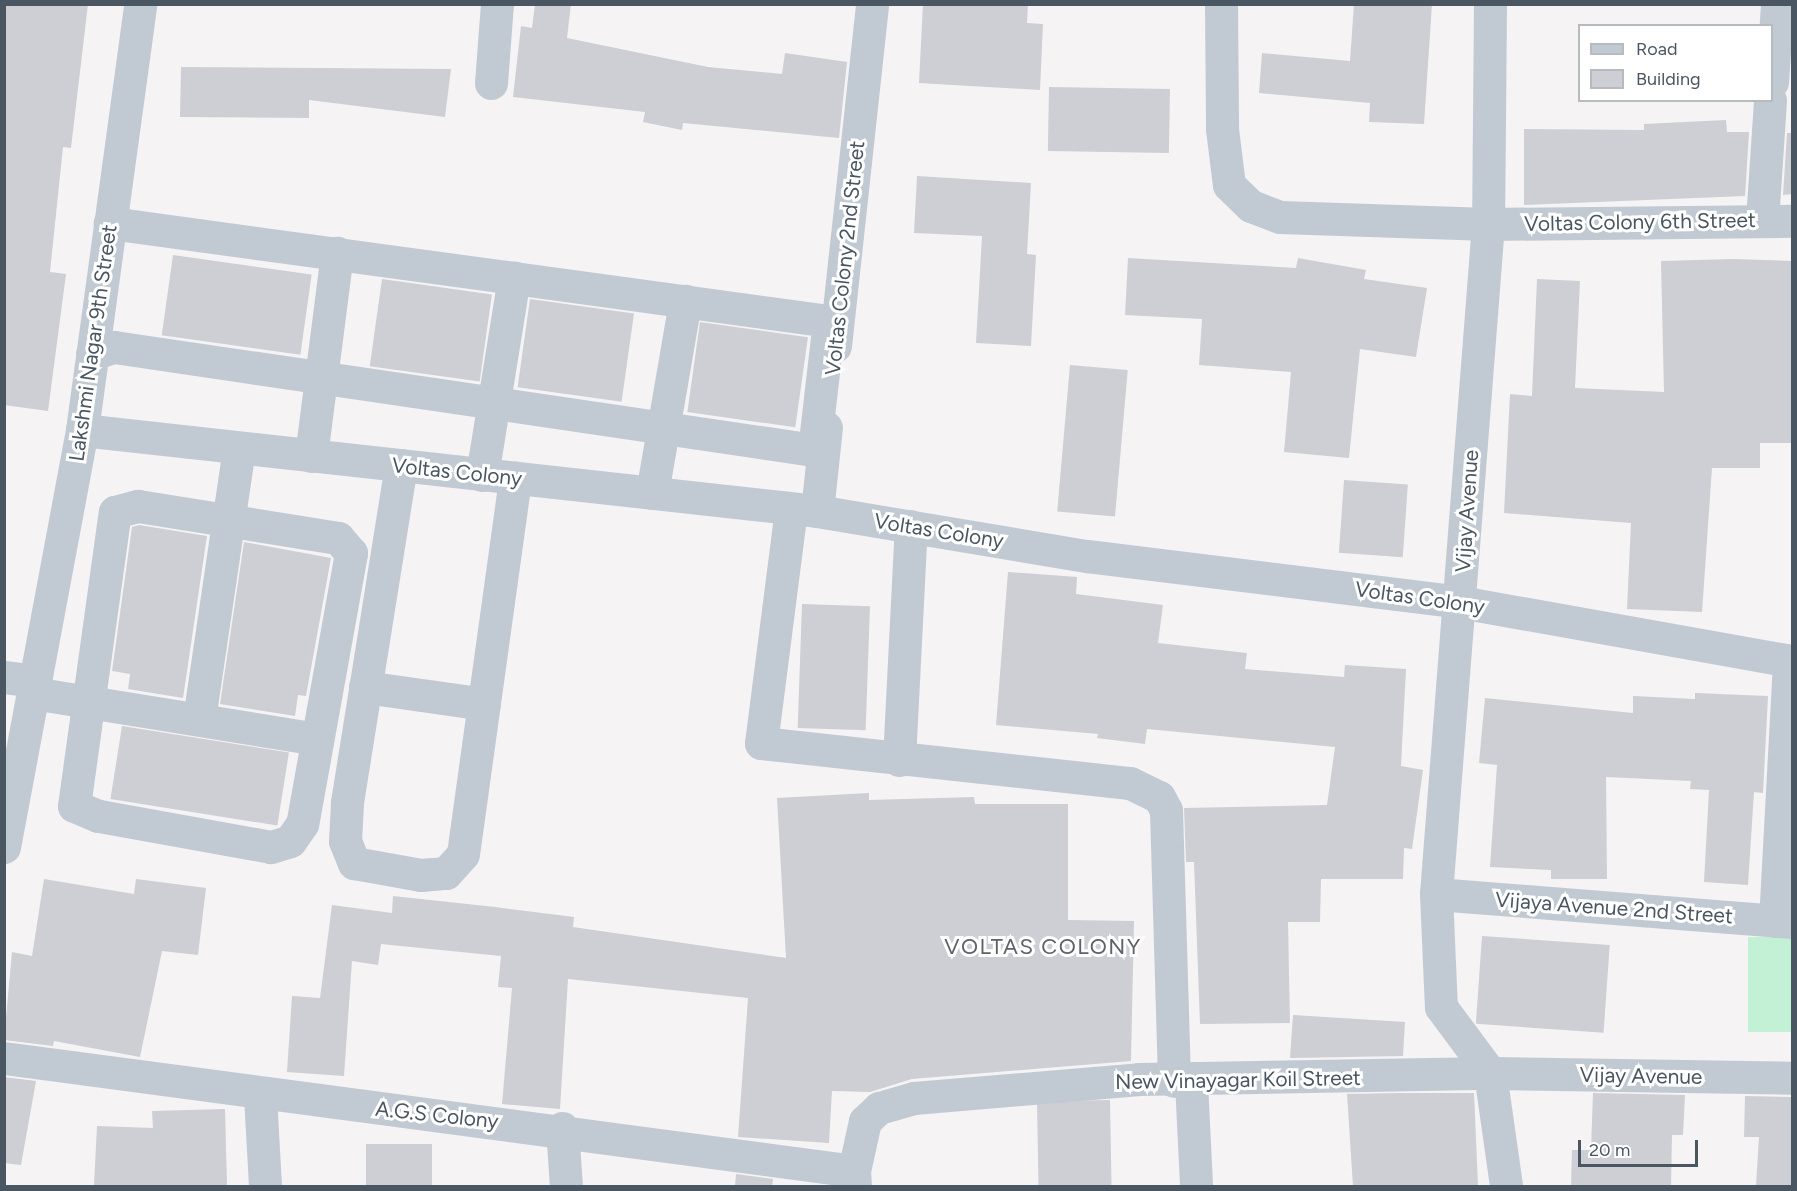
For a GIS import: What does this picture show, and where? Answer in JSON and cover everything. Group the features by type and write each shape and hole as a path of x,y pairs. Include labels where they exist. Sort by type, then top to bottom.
{"street":[{"name":"Lakshmi Nagar 9th Street","path":"4,848 24,683 82,430 140,4"},
{"path":"490,83 497,4"},
{"name":"Voltas Colony 2nd Street","path":"872,4 804,510 761,743 899,760"},
{"name":"Voltas Colony 6th Street","path":"1221,4 1222,129 1229,185 1251,206 1280,217 1488,224 1777,221"},
{"name":"Vijay Avenue","path":"1490,4 1488,224 1436,894 1441,1006 1490,1073 1506,1186"},
{"path":"1773,66 1777,4"},
{"path":"1770,102 1777,221"},
{"path":"92,354 114,347 814,450 829,321 110,224"},
{"path":"311,456 337,253"},
{"path":"482,475 514,278"},
{"path":"652,493 685,300"},
{"name":"Voltas Colony","path":"82,430 804,510 1087,555 1460,602 1791,661"},
{"path":"199,719 239,448"},
{"path":"401,465 365,687 345,841 354,863 421,875 446,873 463,854 515,478"},
{"path":"138,506 338,538 351,553 302,824 291,841 271,847 98,816 74,806 86,702 115,512 138,506"},
{"path":"911,526 899,760 1130,783 1159,797 1166,810 1183,1081 1196,1186"},
{"path":"1784,921 1791,661"},
{"path":"24,683 86,702 317,739"},
{"path":"365,687 484,704"},
{"name":"Vijaya Avenue 2nd Street","path":"1436,894 1784,921"},
{"name":"A.G.S Colony","path":"4,1058 260,1096 561,1128 855,1179"},
{"name":"Vijay Avenue","path":"1490,1073 1792,1078"},
{"name":"New Vinayagar Koil Street","path":"855,1179 865,1121 887,1106 914,1098 1139,1079 1183,1081 1490,1073"},
{"path":"260,1096 265,1186"},
{"path":"561,1128 566,1186"}],"green space":[{"path":"1748,937 1792,937 1792,1032 1748,1032"}],"building":[{"path":"4,4 88,4 71,148 63,147 50,272 66,274 48,411 4,405"},
{"path":"535,4 571,4 567,38 708,67 782,74 785,53 847,62 839,138 683,123 682,130 643,122 645,112 513,97 521,26 532,28"},
{"path":"923,4 1028,4 1027,23 1043,24 1040,90 919,83"},
{"path":"1354,4 1432,4 1424,124 1369,122 1370,103 1259,93 1262,53 1350,61"},
{"path":"181,67 451,69 445,117 309,100 309,118 180,117"},
{"path":"1049,87 1170,89 1169,153 1048,151"},
{"path":"1726,120 1727,132 1749,132 1745,196 1524,205 1524,129 1644,130 1644,124"},
{"path":"1787,133 1792,133 1792,194 1783,195"},
{"path":"917,176 1031,183 1027,254 1036,255 1031,346 976,343 982,236 914,233"},
{"path":"173,255 312,274 300,355 162,335"},
{"path":"1128,258 1296,268 1298,258 1366,270 1364,279 1427,288 1416,357 1360,349 1349,458 1284,452 1291,372 1199,365 1202,319 1125,315"},
{"path":"1733,259 1792,261 1792,443 1760,443 1760,468 1712,468 1702,612 1627,609 1631,523 1504,513 1510,394 1532,396 1537,279 1580,281 1575,388 1664,392 1661,261"},
{"path":"382,279 492,294 480,382 370,366"},
{"path":"530,299 634,314 622,402 518,387"},
{"path":"700,322 808,337 795,427 687,412"},
{"path":"1070,365 1128,370 1115,516 1057,511"},
{"path":"1344,480 1408,484 1403,557 1339,553"},
{"path":"139,525 207,536 183,698 128,689 130,674 112,671 132,527"},
{"path":"244,542 331,558 306,696 298,695 295,716 220,704"},
{"path":"1008,572 1077,577 1076,594 1163,605 1158,643 1247,653 1245,669 1344,677 1345,665 1406,669 1401,766 1423,770 1412,849 1404,848 1403,879 1321,879 1320,922 1288,922 1290,1023 1200,1024 1194,862 1186,862 1184,808 1327,805 1335,747 1147,729 1145,744 1097,738 1098,734 996,725"},
{"path":"802,604 870,606 866,730 798,728"},
{"path":"1695,693 1768,696 1763,793 1754,792 1748,885 1704,882 1709,790 1690,789 1691,781 1606,777 1607,879 1551,879 1551,870 1490,867 1497,765 1479,763 1485,698 1633,713 1633,696 1695,699"},
{"path":"122,726 289,752 277,826 110,799"},
{"path":"869,793 869,800 974,797 975,804 1068,804 1068,920 1134,921 1131,1061 912,1079 870,1092 832,1091 829,1143 738,1137 748,998 568,979 560,1109 502,1104 512,988 498,987 501,956 381,944 378,965 352,961 344,1076 287,1072 292,996 320,998 332,905 392,913 393,896 495,907 574,917 573,927 786,958 777,798"},
{"path":"44,879 134,894 136,879 206,888 198,955 162,951 140,1057 54,1041 53,1046 4,1040 12,952 32,956"},
{"path":"1482,936 1610,945 1604,1033 1476,1024"},
{"path":"1293,1015 1405,1022 1403,1056 1290,1058"},
{"path":"4,1077 36,1081 21,1165 4,1163"},
{"path":"1474,1093 1478,1186 1353,1186 1347,1094"},
{"path":"1593,1093 1685,1095 1683,1135 1672,1135 1671,1186 1571,1186 1572,1150 1591,1150"},
{"path":"1745,1096 1792,1097 1792,1186 1756,1186 1759,1137 1744,1137"},
{"path":"1110,1100 1112,1186 1038,1186 1037,1101"},
{"path":"225,1109 227,1186 94,1186 97,1126 153,1128 152,1111"},
{"path":"366,1144 432,1144 432,1186 366,1186"},
{"path":"736,1174 773,1179 772,1186 735,1186"}],"district":[{"name":"VOLTAS COLONY","path":"1043,947"}]}
